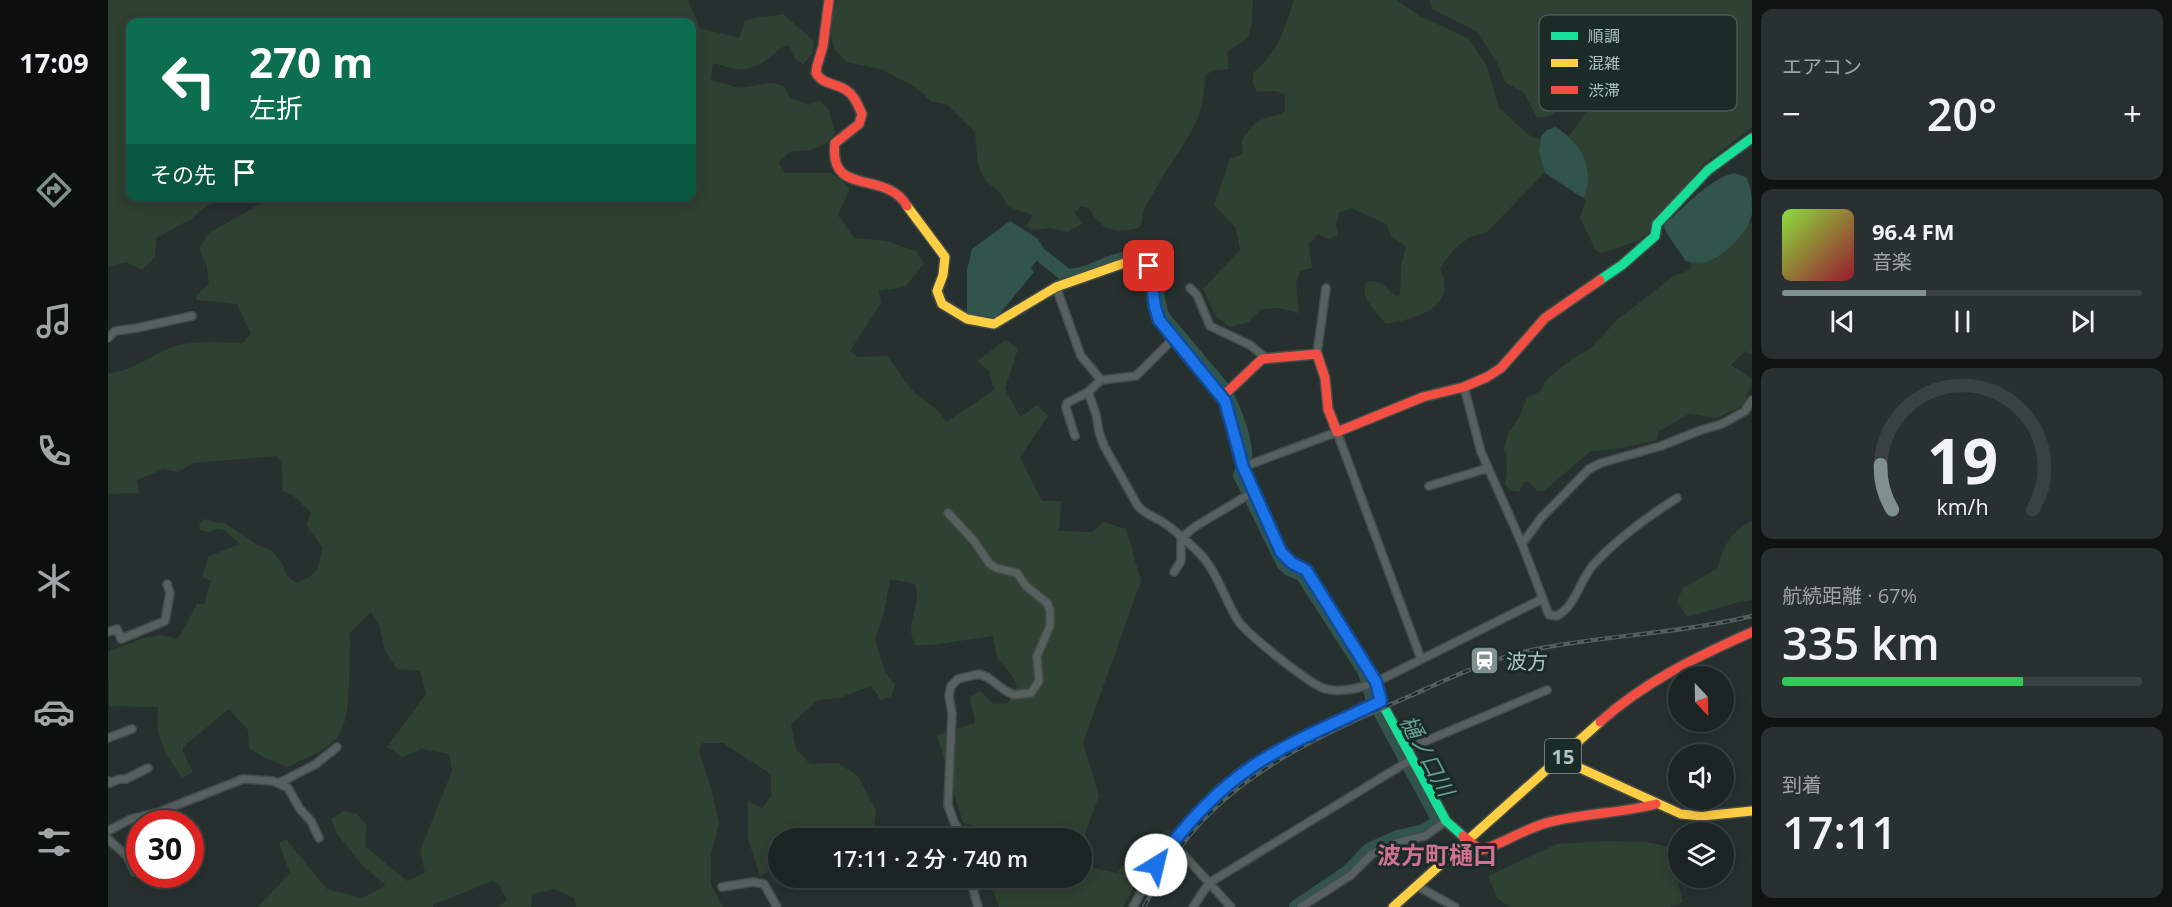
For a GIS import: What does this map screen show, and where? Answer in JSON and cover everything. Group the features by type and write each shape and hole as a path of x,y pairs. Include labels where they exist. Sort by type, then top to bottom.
{"street":[{"path":"829,0 823,33 823,48 816,72 825,82 842,86 849,91 862,114 859,124 835,143 833,158 836,167 849,178 891,191 902,198 945,257 943,275 937,291 942,304 971,320 983,324 994,324 1056,287 1130,261 1149,266 1159,320 1225,401 1243,467 1281,552 1292,563 1306,570 1376,682 1381,701 1446,821 1480,850 1487,851 1520,832 1548,822 1586,814 1641,809 1656,804"},
{"path":"1243,467 1423,397 1464,387 1501,368 1545,318 1622,265 1655,236 1657,224 1708,170 1752,138"},
{"path":"1056,287 1081,356 1101,380"},
{"path":"1190,288 1197,296 1210,326 1250,345 1267,359"},
{"path":"1326,288 1317,354 1325,378 1329,409 1421,659"},
{"path":"108,338 115,331 192,316"},
{"path":"1075,436 1066,408 1067,404 1088,392 1101,380 1136,376 1174,338"},
{"path":"1222,397 1262,359 1317,354"},
{"path":"1464,387 1480,452 1522,544 1549,615 1557,616 1565,611 1573,602 1580,585 1593,565 1643,519 1677,498"},
{"path":"1088,392 1104,446 1138,506 1144,513 1163,522 1206,560 1239,621 1249,633 1325,689 1359,688 1376,682 1542,600"},
{"path":"1522,544 1541,518 1589,469 1601,463 1661,446 1722,424 1745,411 1752,400"},
{"path":"1429,486 1488,468"},
{"path":"1181,538 1196,526 1253,492"},
{"path":"948,513 974,541 989,563 996,568 1017,573 1026,586 1047,603 1051,618 1038,656 1039,681 1031,693 1014,695 987,676 979,674 958,679 951,686 948,805 958,828"},
{"path":"1174,572 1181,561 1181,538"},
{"path":"108,632 117,629 121,639 165,621 170,593 167,584"},
{"name":"15","path":"1393,907 1609,714 1638,691 1689,661 1752,632"},
{"path":"1407,749 1547,690"},
{"path":"1133,907 1156,865 1181,830 1230,782 1279,750 1381,701"},
{"path":"108,738 132,729"},
{"path":"279,783 316,764 337,747"},
{"path":"1194,907 1209,883 1412,759"},
{"path":"1560,759 1681,814 1702,816 1752,810"},
{"path":"108,781 110,783 126,779 148,768"},
{"path":"164,810 243,779 273,780 288,788 319,838"},
{"path":"108,831 126,821"},
{"path":"1301,907 1351,875 1372,854 1396,843 1425,836 1446,821"},
{"path":"108,839 126,855"},
{"path":"1183,854 1231,907"},
{"path":"722,887 753,882 764,884 777,907"},
{"path":"1417,886 1455,907"},
{"path":"973,888 978,907"}],"shaded area":[{"path":"108,0 688,0 696,18 126,18 126,201 213,201 191,219 156,238 155,257 142,270 126,262 108,267"},
{"path":"836,0 1253,0 1248,38 1227,52 1229,69 1206,74 1202,105 1195,125 1148,202 1139,228 1116,230 1104,226 1098,222 1089,208 1081,206 1075,213 1082,224 1068,232 1050,228 1033,230 1026,226 1033,215 1009,207 998,190 985,181 978,164 975,132 948,105 931,101 915,87 881,69 846,62 834,48 830,31"},
{"path":"1294,0 1397,0 1418,15 1469,39 1487,67 1499,108 1530,136 1544,140 1550,167 1487,232 1470,237 1454,249 1440,268 1444,282 1439,302 1421,314 1386,324 1370,304 1365,293 1367,281 1383,285 1395,296 1400,295 1401,266 1406,247 1391,236 1386,224 1351,208 1339,213 1336,225 1338,235 1329,239 1317,234 1309,244 1312,268 1300,271 1296,284 1299,313 1278,308 1261,309 1249,322 1230,327 1216,316 1203,289 1240,250 1236,228 1214,205 1230,159 1242,154 1242,139 1254,124 1285,111 1285,95 1277,91 1257,92 1253,84 1253,73 1275,48"},
{"path":"1430,0 1752,0 1752,127 1704,164 1680,193 1654,218 1649,232 1640,240 1603,253 1596,251 1580,218 1585,202 1566,141 1587,111 1737,111 1737,15 1539,15 1539,111 1556,111 1550,116 1537,118 1524,93 1505,82 1497,63 1478,32 1432,9"},
{"path":"783,14 814,41 812,54 803,64 795,59 789,45 751,68 733,68 713,63 711,80 740,88 772,83 784,86 790,97 808,105 820,100 829,110 835,133 826,144 811,150 789,152 779,162 784,173 832,173 850,188 838,215 854,238 886,241 916,251 924,264 905,287 879,291 881,303 850,351 857,357 887,356 910,388 937,410 946,422 994,390 989,371 977,361 1006,340 1018,349 1005,389 1020,417 1037,405 1048,416 1020,457 1042,501 1061,501 1059,531 1092,532 1104,522 1126,529 1141,581 1083,743 1099,796 1087,828 980,828 963,823 937,735 975,723 970,697 980,691 994,704 1008,703 1017,687 1011,674 997,658 993,636 931,645 915,645 911,629 917,600 915,584 890,579 884,613 875,639 885,672 895,684 892,696 881,700 871,686 839,698 818,700 791,724 796,749 810,764 838,763 858,776 876,811 874,828 768,828 768,872 760,876 748,839 748,801 762,808 771,796 771,774 723,743 702,743 699,751 719,822 711,854 711,885 723,907 576,907 574,898 555,889 532,894 531,907 498,907 507,900 498,884 492,881 433,905 433,907 258,907 290,873 279,843 286,839 327,889 362,898 386,885 362,865 337,834 331,819 344,811 357,814 367,826 365,846 407,881 425,873 420,851 452,771 449,754 421,749 403,757 387,747 426,694 420,671 397,669 385,651 379,624 371,612 350,633 348,702 339,735 322,750 287,767 249,748 248,730 229,709 183,747 183,752 193,772 182,778 166,754 158,732 158,707 109,706 108,652 143,638 161,635 178,639 197,604 204,604 211,581 202,577 209,556 240,544 224,530 217,529 210,532 200,530 199,523 204,519 218,523 224,522 256,544 272,551 283,565 287,576 297,583 309,577 316,570 320,561 322,547 306,525 311,513 293,495 283,491 281,462 276,456 193,463 178,472 164,469 137,480 139,493 108,494 108,373 135,366 173,347 198,343 242,343 251,334 237,304 196,300 197,294 209,285 207,266 199,248 209,233 265,201 696,201 696,19 700,28 739,38 745,21"},
{"path":"1555,127 1572,140 1584,158 1588,178 1583,198 1545,173 1539,151 1541,136 1547,130"},
{"path":"1734,173 1746,177 1749,186 1752,213 1747,226 1737,240 1719,256 1710,261 1696,263 1686,261 1664,226 1707,187 1724,176"},
{"path":"1743,220 1752,224 1752,355 1745,351 1731,365 1752,379 1743,405 1717,418 1689,414 1659,431 1656,440 1622,448 1591,451 1545,490 1538,492 1528,481 1524,482 1519,492 1509,490 1505,484 1507,474 1504,449 1508,433 1519,418 1527,398 1541,391 1547,379 1572,359 1590,349 1618,319 1674,276 1690,270 1692,258"},
{"path":"1010,221 1038,239 1047,254 1042,259 1039,257 1031,268 1034,272 998,316 992,321 980,320 967,313 967,270 972,249"},
{"path":"1752,521 1752,600 1687,617 1677,601 1683,588 1718,568 1722,552 1729,540"},
{"path":"1168,829 1172,833 1146,864 1123,907 999,907 994,892 984,888 1092,888 1092,864 1093,868 1117,873 1139,847"},
{"path":"1607,841 1645,842 1666,846 1668,888 1680,888 1683,902 1670,907 1510,907 1497,898 1488,876 1557,844"}],"waterway":[{"name":"樋ノ口川","path":"1042,256 1067,276 1078,275 1126,259 1148,260 1155,274 1163,317 1222,387 1230,401 1244,443 1245,460 1240,475 1283,563 1289,569 1302,574 1365,672 1372,697 1439,821 1424,831 1398,837 1369,850 1349,871 1296,907"}],"railway":[{"path":"1144,907 1179,849 1216,807 1266,768 1351,722 1474,668 1508,656 1568,644 1700,626 1752,616"}],"traffic: fast":[{"path":"1600,280 1622,265 1655,236 1657,224 1708,170 1752,138"},
{"path":"1229,415 1243,467 1281,552 1292,563 1306,570 1376,682 1384,707 1446,821 1463,836"}],"traffic: slow":[{"path":"907,206 945,257 943,275 937,291 942,304 967,319 994,324 1056,287 1130,261 1149,266 1159,320 1225,401 1229,415"},
{"path":"1393,907 1600,722"},
{"path":"1560,759 1681,814 1702,816 1752,811"}],"traffic: jam":[{"path":"829,0 823,46 816,73 822,80 849,92 856,100 862,114 859,124 835,143 835,160 840,171 849,177 886,188 898,195 907,206"},
{"path":"1222,397 1262,359 1317,354 1325,378 1328,409 1337,432 1423,397 1464,387 1487,377 1501,368 1545,318 1600,280"},
{"path":"1600,722 1653,682 1692,660 1752,632"},
{"path":"1463,836 1480,850 1545,823 1656,804"}],"place":[{"name":"波方","path":"1485,661"}],"district":[{"name":"波方町樋口","path":"1437,854"}],"route":[{"path":"1149,266 1159,320 1225,401 1243,467 1281,552 1292,563 1306,570 1376,682 1381,701 1279,750 1230,782 1187,823 1156,865"}]}
